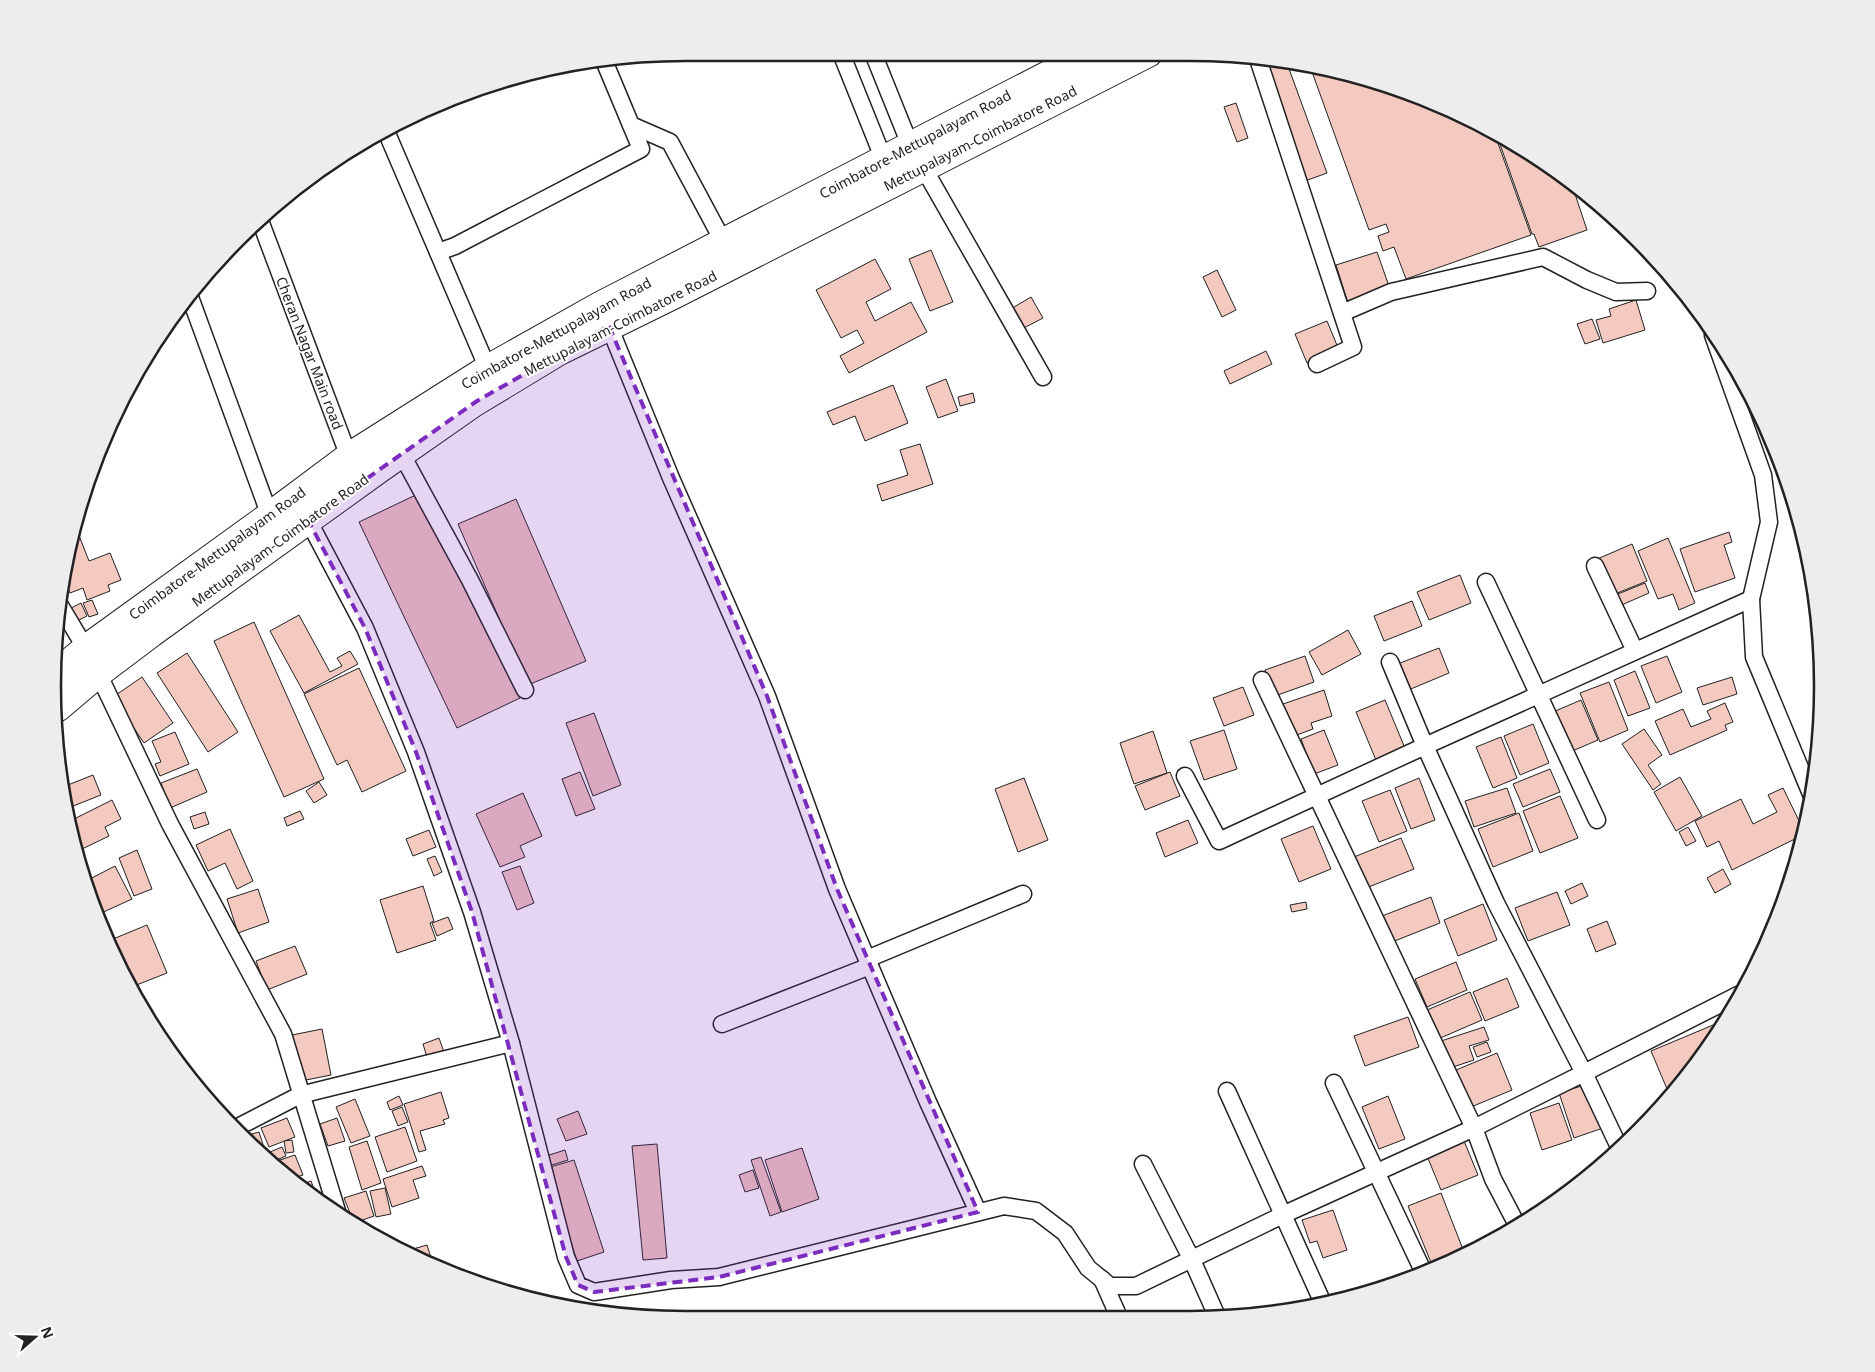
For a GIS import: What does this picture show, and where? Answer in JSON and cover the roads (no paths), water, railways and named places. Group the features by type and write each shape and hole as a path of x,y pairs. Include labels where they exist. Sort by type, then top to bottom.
{"highway":[{"name":"Coimbatore-Mettupalayam Road","path":"62,671 92,661 270,516 349,457 488,369 592,310 884,160 917,156 1076,61"},
{"name":"Mettupalayam-Coimbatore Road","path":"62,703 92,661 308,520 477,401 559,351 609,326 917,156 1128,61"}],"street":[{"path":"845,61 884,160"},
{"path":"877,61 917,156 1043,377"},
{"path":"1260,66 1353,346 1317,364"},
{"path":"438,252 455,246 641,150 607,67"},
{"path":"631,126 670,142 724,243"},
{"path":"389,137 488,369"},
{"name":"Cheran Nagar Main road","path":"262,227 349,457 364,479"},
{"path":"1342,313 1390,292 1543,257 1587,280 1616,292 1647,291"},
{"path":"192,303 270,516"},
{"path":"609,326 671,478 767,696 837,889 928,1102 978,1212"},
{"path":"1723,363 1763,475 1769,522 1751,599 1754,657 1806,782"},
{"path":"402,453 470,580 525,690"},
{"path":"308,520 365,628 416,752 472,912 511,1043 566,1257 578,1285 594,1292 671,1280 719,1277 1004,1206 1036,1211 1065,1233 1088,1268 1110,1286 1136,1286 1474,1128 1729,1000"},
{"path":"1595,566 1635,651"},
{"path":"1486,582 1597,820"},
{"path":"1185,776 1218,842 1539,694 1751,599"},
{"path":"66,616 92,661 170,824 283,1034 334,1201"},
{"path":"1390,662 1496,903 1584,1073 1616,1142"},
{"path":"1262,680 1474,1128 1493,1179 1514,1219"},
{"path":"722,1024 869,963 1023,894"},
{"path":"241,1125 300,1095 511,1043"},
{"path":"1334,1083 1421,1266"},
{"path":"1227,1091 1320,1297"},
{"path":"1143,1164 1192,1260 1214,1310"},
{"path":"1102,1279 1116,1311"}]}
